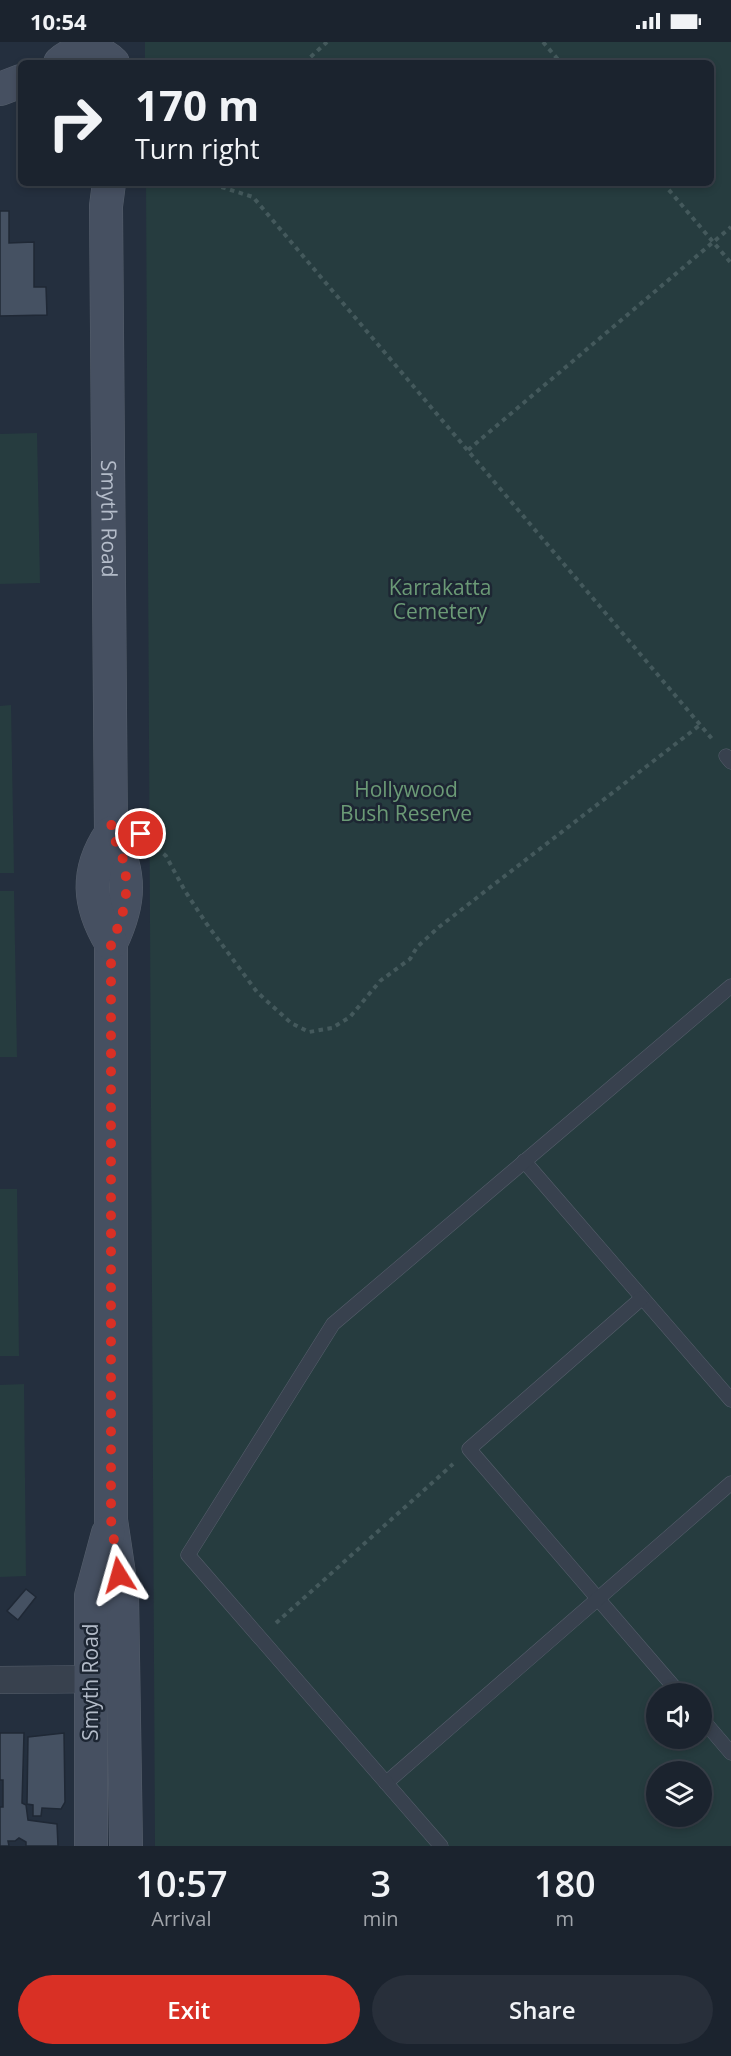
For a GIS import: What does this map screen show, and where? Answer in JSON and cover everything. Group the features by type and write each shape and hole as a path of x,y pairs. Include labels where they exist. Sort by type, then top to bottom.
{"main road":[{"path":"113,42 115,60"},
{"path":"64,55 92,52 110,60"},
{"path":"0,90 18,82"},
{"path":"0,98 18,104"},
{"name":"Smyth Road","path":"103,191 111,829 122,855 126,890 125,908 111,943 111,1520 122,1594 126,1846"},
{"name":"Smyth Road","path":"91,1846 91,1596 111,1520"}],"street":[{"path":"0,1680 123,1678"}],"lane":[{"path":"441,1846 188,1555 333,1324 731,986"},
{"path":"524,1161 731,1400"},
{"path":"642,1298 470,1449 671,1683"},
{"path":"386,1783 731,1483"},
{"path":"712,1731 731,1753"}],"path":[{"path":"307,60 327,42"},
{"path":"543,42 558,60"},
{"path":"218,186 253,196 729,759"},
{"path":"666,186 731,263"},
{"path":"468,450 731,227"},
{"path":"111,829 141,834 166,856 184,891 257,992 291,1023 309,1032 332,1029 350,1017 380,981 410,959 417,946 439,927 700,725"},
{"path":"260,1638 470,1449"}],"green space":[{"name":"Karrakatta Cemetery","path":"145,42 731,42 731,1846 155,1846 146,186 714,186 714,60 145,60"},
{"path":"37,433 40,583 0,584 0,434"},
{"path":"11,705 14,873 0,873 0,706"},
{"path":"0,891 14,891 17,1057 0,1057"},
{"path":"0,1189 17,1189 19,1356 0,1356"},
{"path":"24,1384 26,1576 0,1577 0,1385"}],"building":[{"path":"0,211 9,211 9,243 34,242 34,287 46,287 47,315 0,316"},
{"path":"26,1589 36,1597 18,1620 7,1611"},
{"path":"0,1733 24,1733 22,1803 26,1805 28,1820 57,1824 58,1846 26,1846 26,1842 19,1838 15,1841 8,1841 9,1846 0,1846 3,1780 0,1780"},
{"path":"64,1733 65,1802 61,1809 42,1808 41,1816 33,1816 33,1805 27,1804 28,1737"}],"route":[{"path":"119,1575 111,1520 111,943 125,908 126,890 122,855 111,833 111,825 141,834"}],"park label":[{"name":"Hollywood Bush Reserve","path":"406,802"}]}
